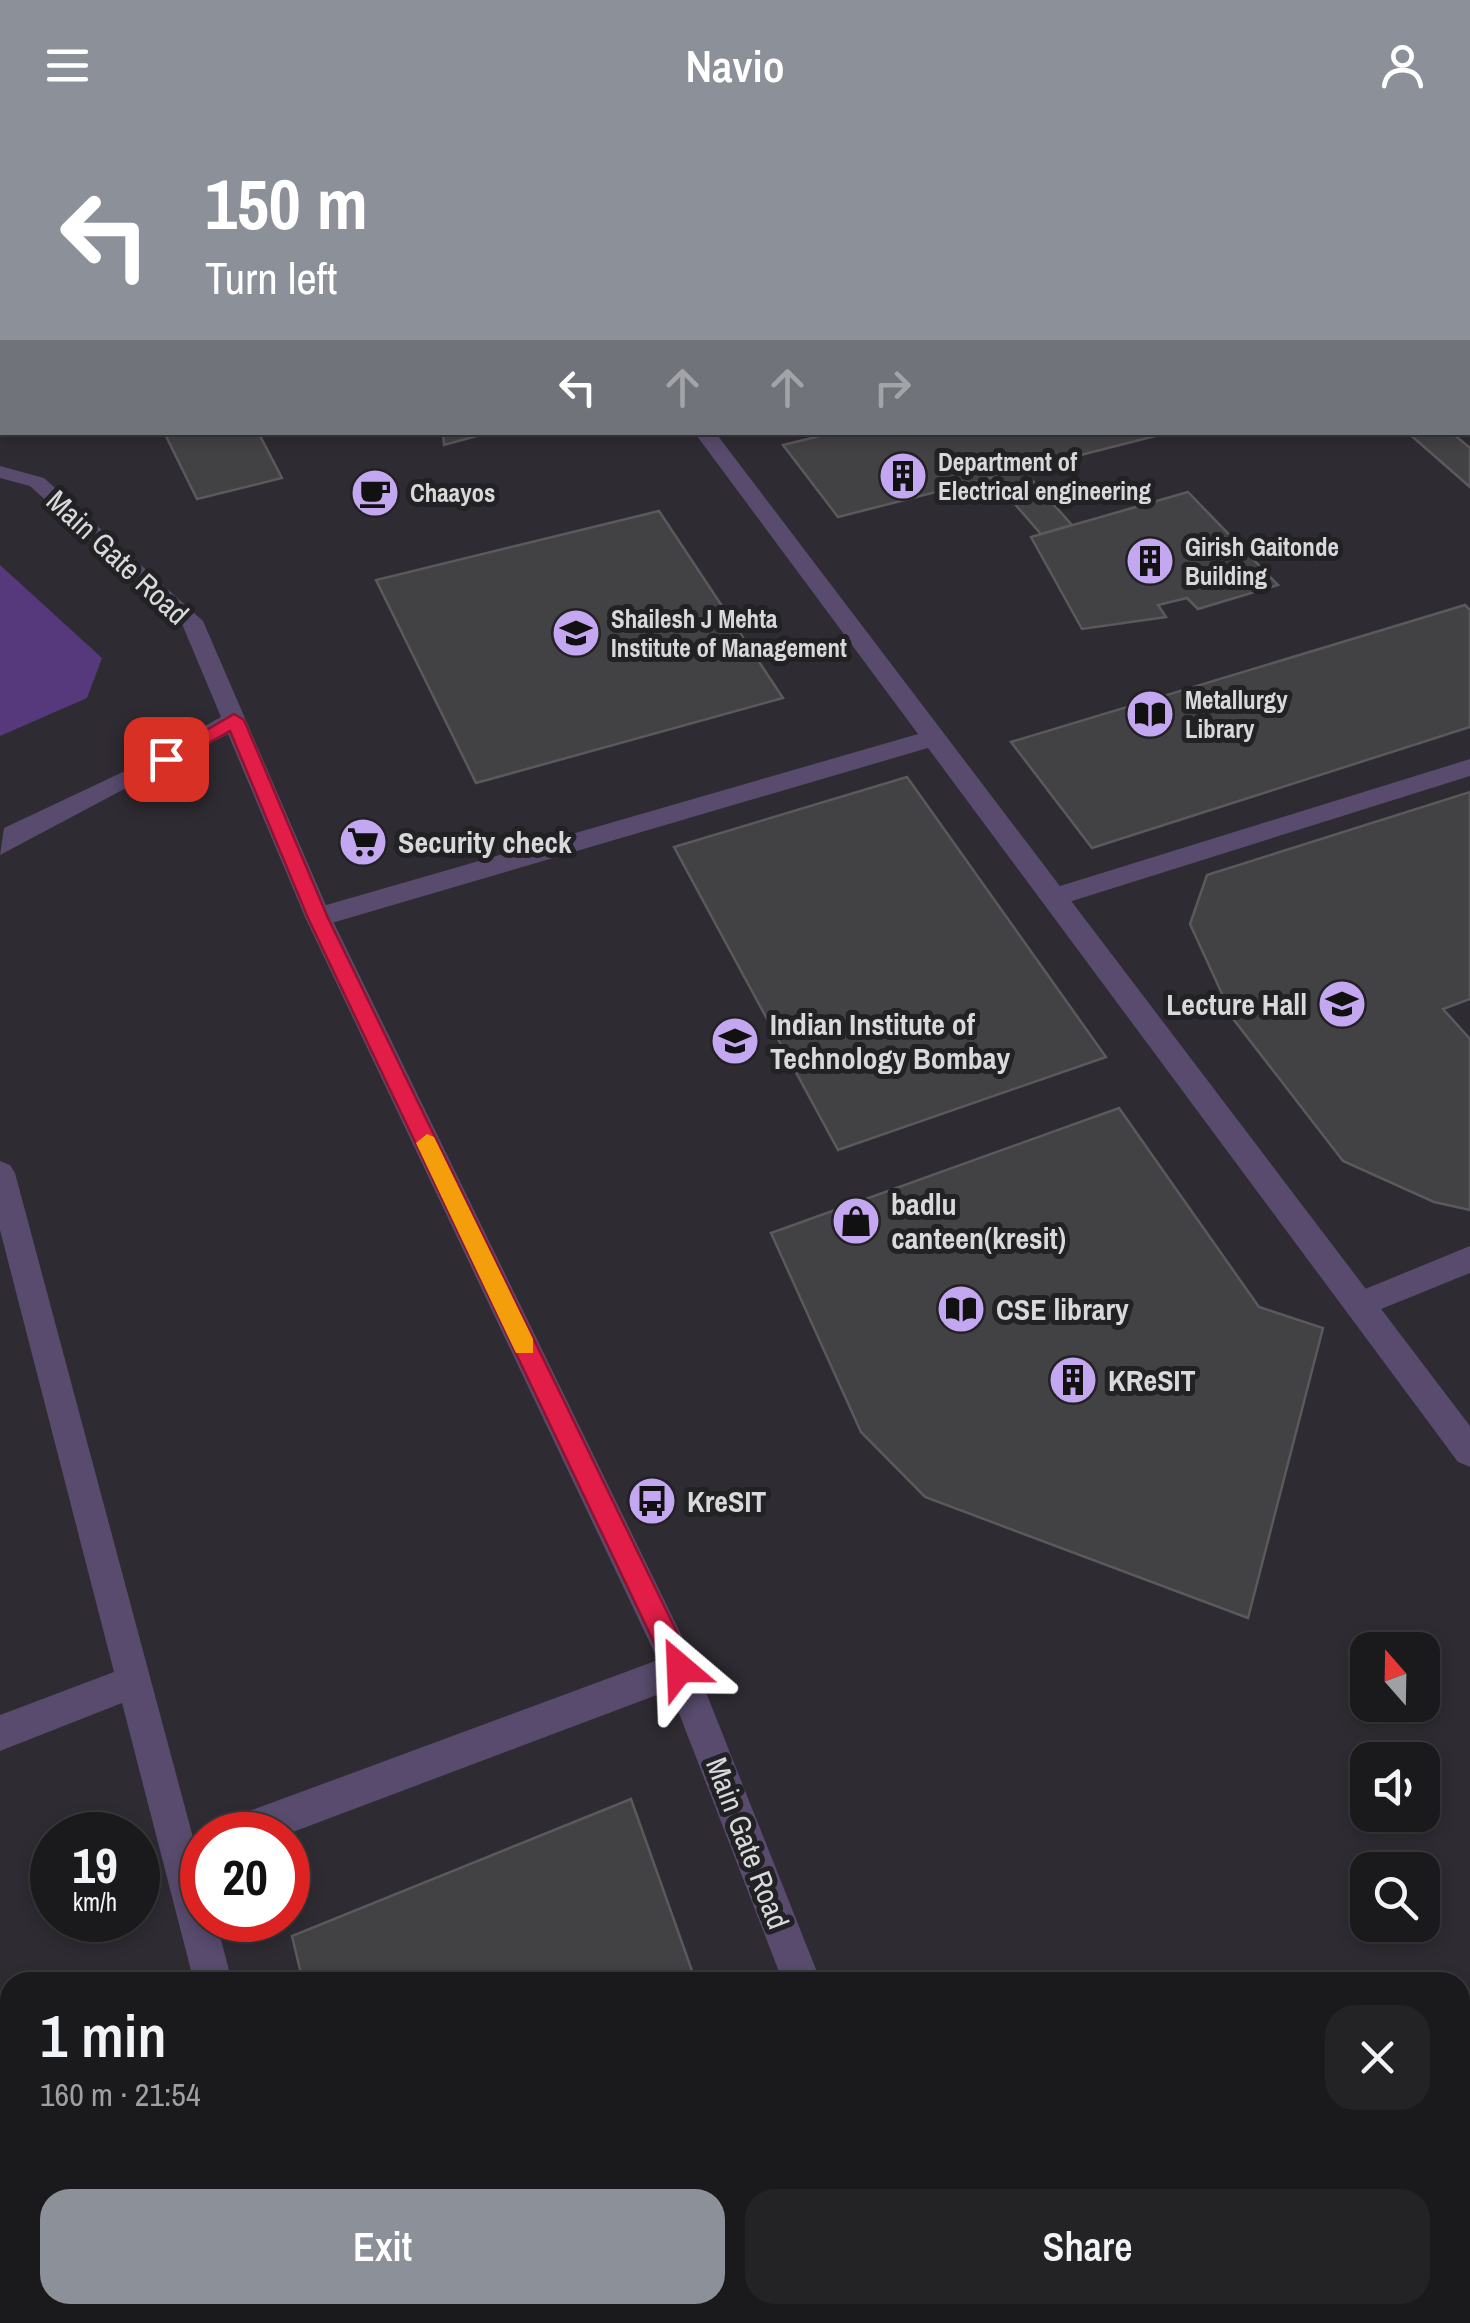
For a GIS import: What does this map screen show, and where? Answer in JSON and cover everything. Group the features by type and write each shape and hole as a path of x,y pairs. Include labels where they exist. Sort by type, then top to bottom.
{"street":[{"path":"706,435 1470,1452"},
{"name":"Main Gate Road","path":"0,472 37,482 192,621 318,918 680,1668 798,1972"},
{"path":"0,846 13,834 132,778 234,720"},
{"path":"318,918 934,738"},
{"path":"1053,898 1470,767"},
{"path":"0,1173 135,1682 180,1813"},
{"path":"1359,1304 1470,1259"},
{"path":"297,1812 680,1668"},
{"path":"0,1733 135,1682"},
{"path":"206,1942 211,1972"}],"shaded area":[{"name":"Indian Institute of Technology Bombay","path":"0,435 1470,435 1470,1972 0,1972"},
{"path":"0,565 102,658 87,698 0,736"}],"building":[{"path":"165,435 260,435 282,478 197,499"},
{"path":"443,435 481,435 444,445"},
{"name":"Department of Electrical engineering","path":"824,435 1159,435 838,517 783,445"},
{"path":"1410,435 1455,435 1470,448 1470,487"},
{"path":"1023,470 1072,525 1041,534 992,478"},
{"name":"Girish Gaitonde Building","path":"1188,492 1278,585 1198,609 1187,598 1158,605 1166,617 1082,629 1031,537"},
{"path":"659,511 783,698 476,783 376,580"},
{"path":"1465,605 1470,610 1470,727 1092,848 1011,742"},
{"path":"907,777 1106,1057 838,1150 674,847"},
{"name":"Lecture Hall","path":"1470,792 1470,999 1443,1009 1470,1039 1470,1210 1434,1202 1343,1161 1234,1020 1190,924 1207,875"},
{"name":"KReSIT","path":"1119,1108 1259,1307 1323,1328 1248,1618 925,1497 861,1432 771,1233"},
{"path":"631,1799 692,1972 301,1972 293,1942 310,1942 310,1929"}],"slow traffic":[{"path":"427,1143 525,1346"}],"place":[{"name":"Department of Electrical engineering","path":"903,476"},
{"name":"Chaayos","path":"375,493"},
{"name":"Girish Gaitonde Building","path":"1150,561"},
{"name":"Shailesh J Mehta Institute of Management","path":"576,633"},
{"name":"Metallurgy Library","path":"1150,714"},
{"name":"Security check","path":"363,842"},
{"name":"Lecture Hall","path":"1342,1004"},
{"name":"Indian Institute of Technology Bombay","path":"735,1041"},
{"name":"badlu canteen(kresit)","path":"856,1221"},
{"name":"CSE library","path":"961,1309"},
{"name":"KReSIT","path":"1073,1380"},
{"name":"KreSIT","path":"652,1501"}],"route":[{"path":"166,759 234,720 318,918 680,1668"}]}
